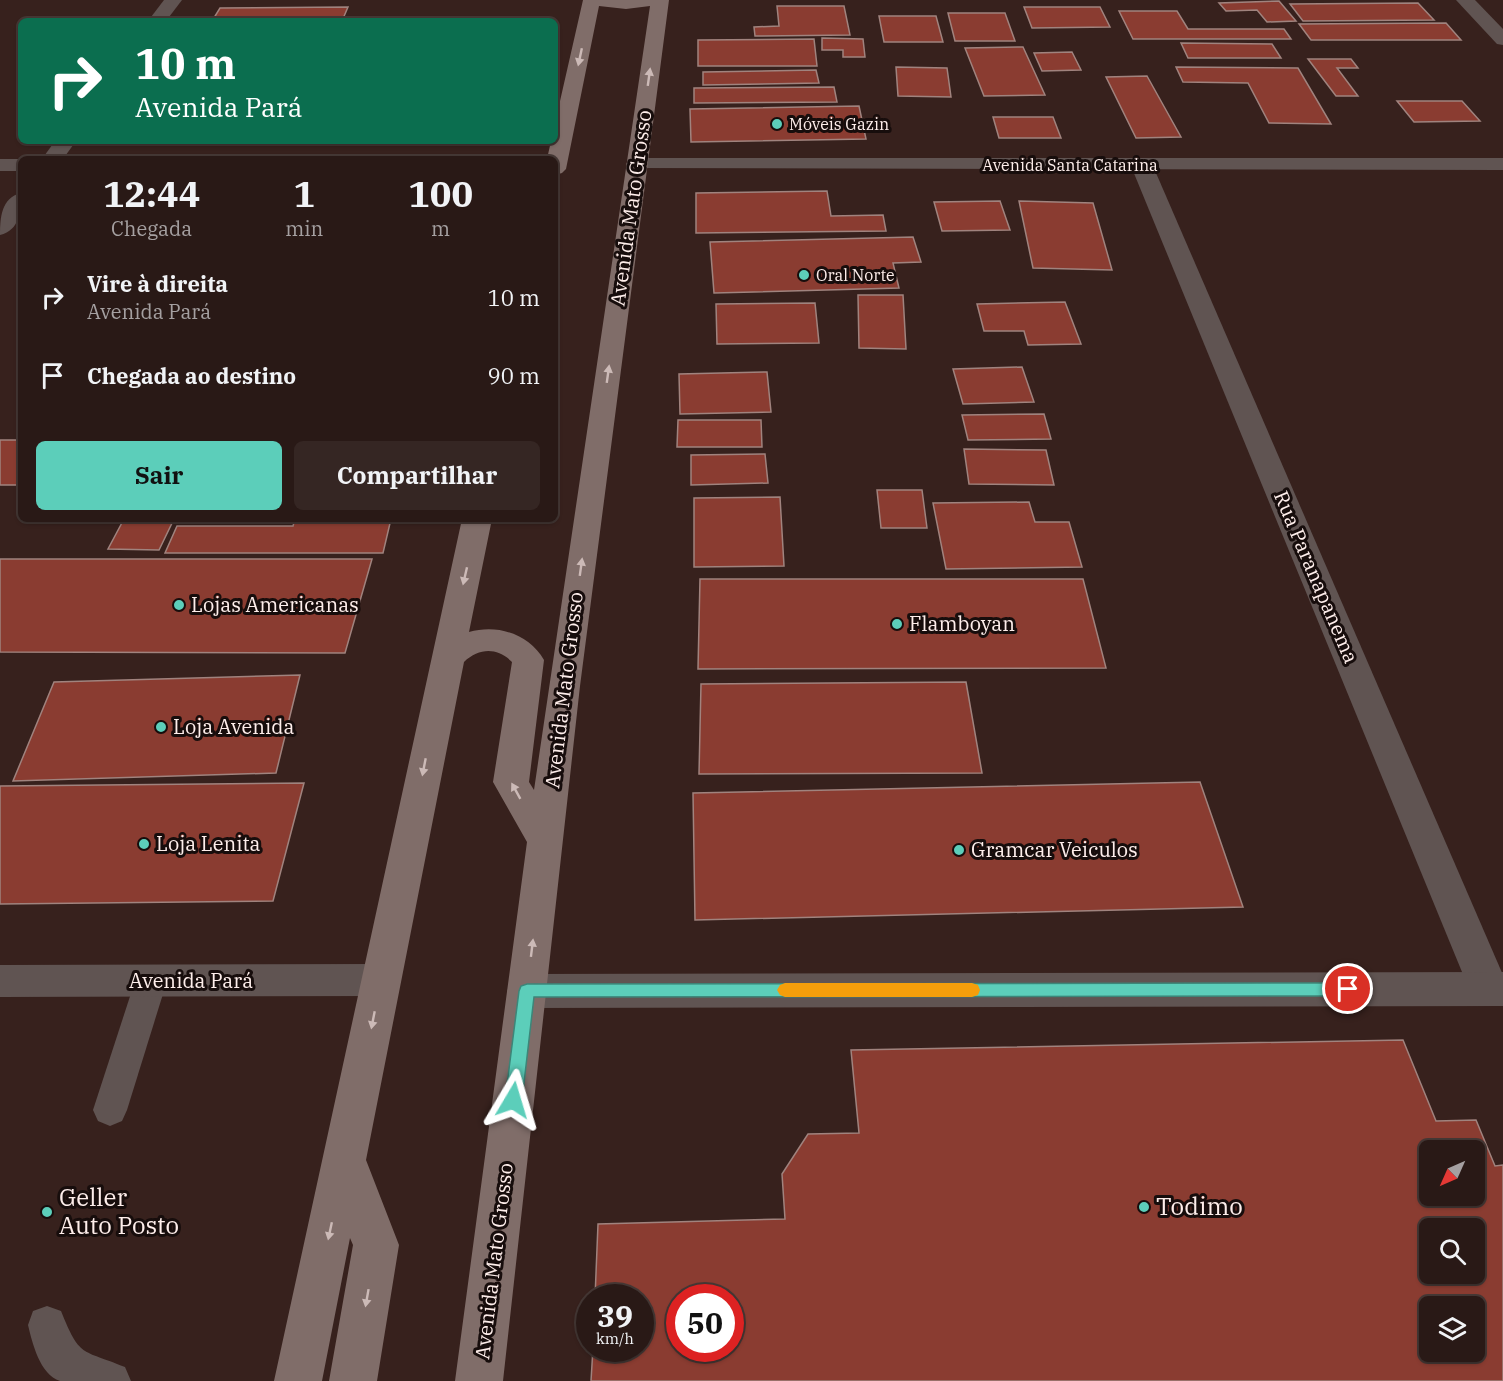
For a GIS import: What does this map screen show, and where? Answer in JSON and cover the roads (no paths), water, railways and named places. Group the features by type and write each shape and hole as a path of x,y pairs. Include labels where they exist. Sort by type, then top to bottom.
{"main road":[{"path":"557,156 593,0 626,4 658,0"},
{"name":"Avenida Mato Grosso","path":"480,1381 545,842 658,0"},
{"path":"298,1381 476,522"},
{"path":"446,660 454,651 469,644 496,639 518,648 528,660 511,782 545,842"},
{"path":"345,1162 376,1245 353,1381"}],"street":[{"path":"159,18 173,0"},
{"path":"1465,0 1503,40"},
{"path":"54,156 64,144"},
{"name":"Avenida Santa Catarina","path":"637,164 1503,164"},
{"path":"0,165 18,165"},
{"name":"Rua Paranapanema","path":"1142,165 1496,989"},
{"path":"0,228 18,204"},
{"name":"Avenida Pará","path":"0,981 381,980"},
{"path":"527,991 1496,989"}],"lane":[{"path":"110,1110 151,981"},
{"path":"47,1325 50,1340 68,1367 111,1381"}],"place":[{"name":"Móveis Gazin","path":"777,124"},
{"name":"Oral Norte","path":"804,275"},
{"name":"Lojas Americanas","path":"179,605"},
{"name":"Flamboyan","path":"897,624"},
{"name":"Loja Avenida","path":"161,727"},
{"name":"Loja Lenita","path":"144,844"},
{"name":"Gramcar Veiculos","path":"959,850"},
{"name":"Todimo","path":"1144,1207"},
{"name":"Geller Auto Posto","path":"47,1212"}]}
